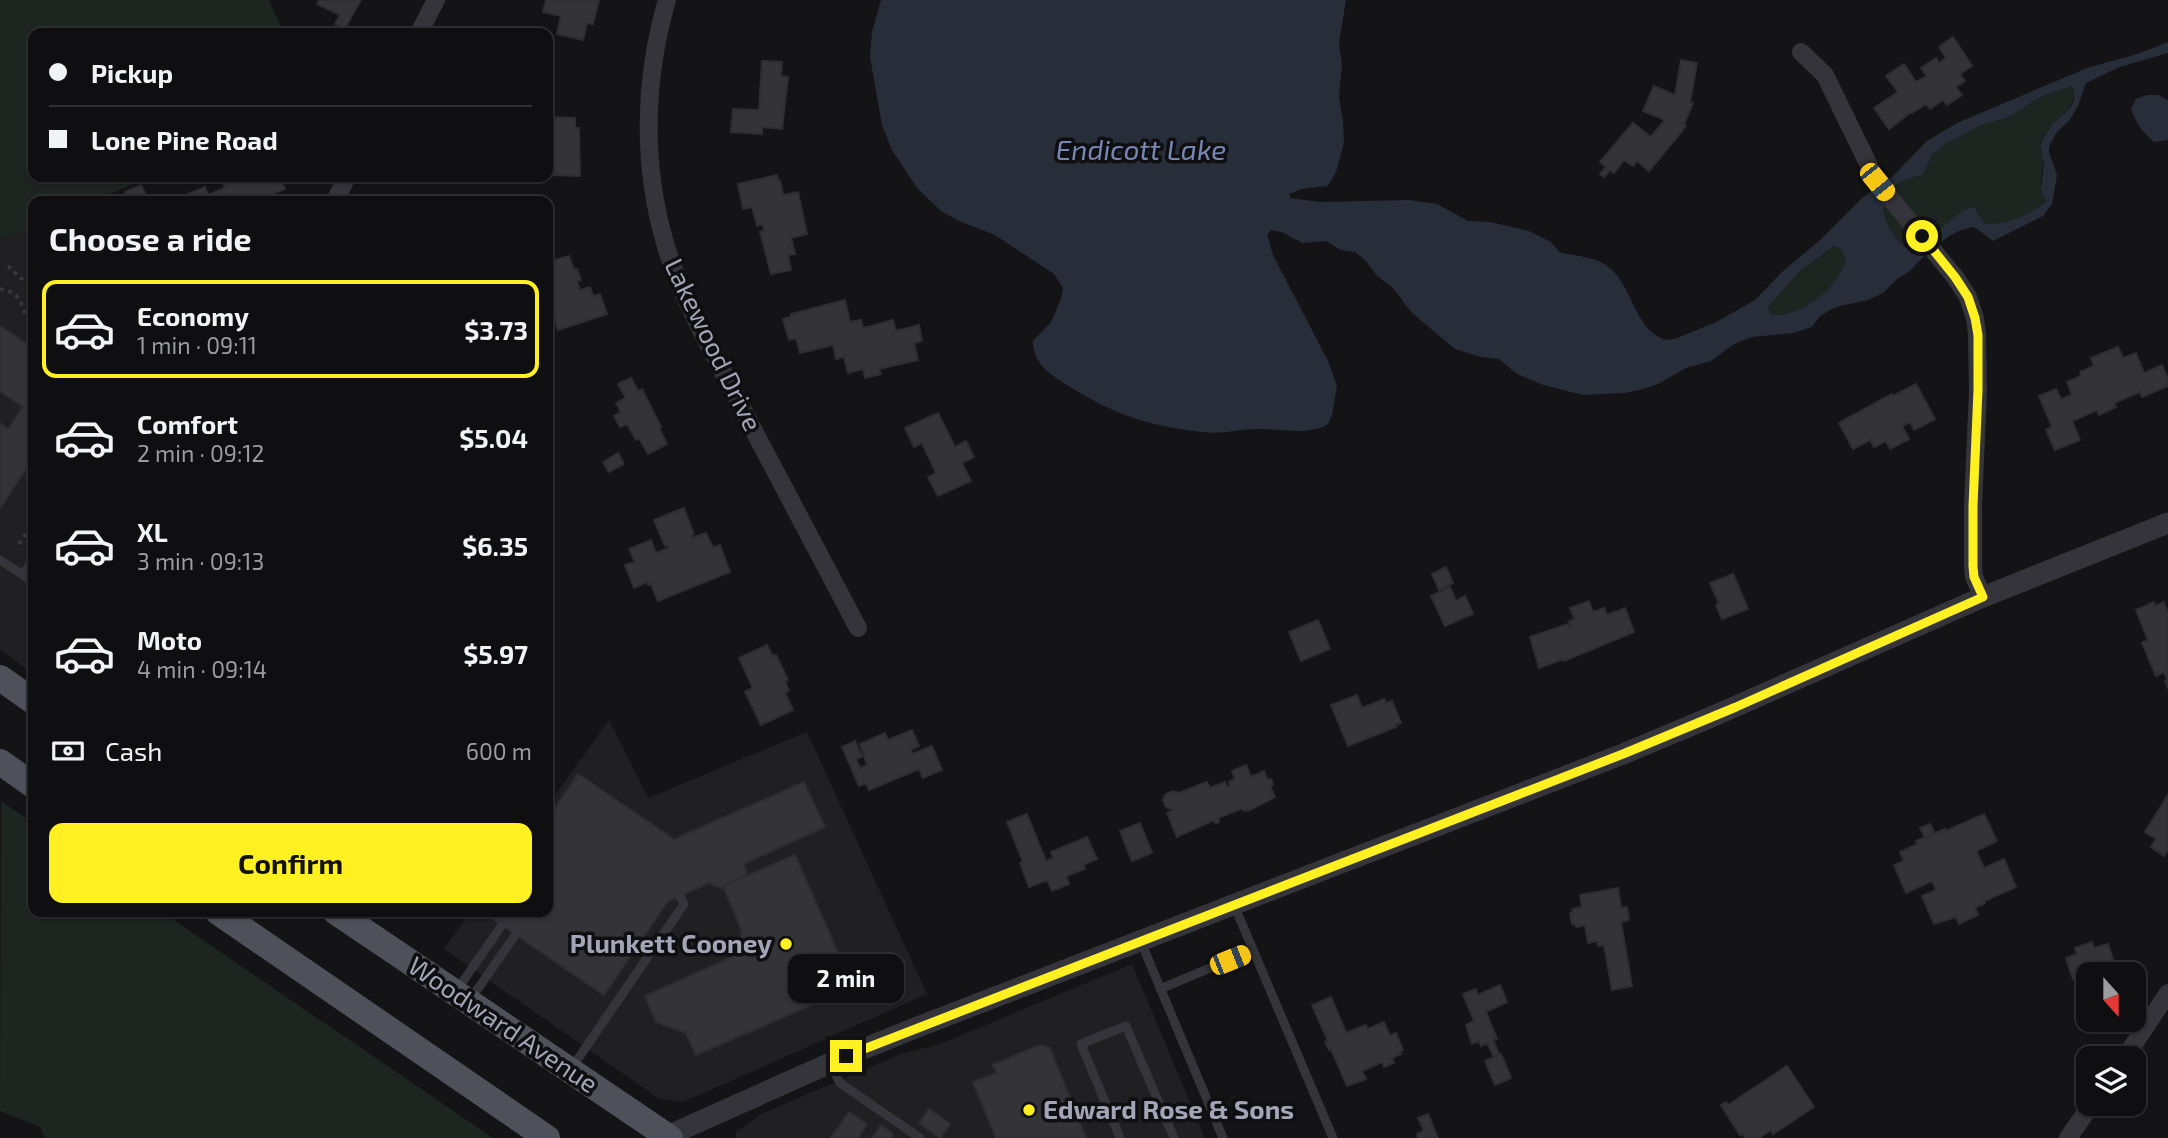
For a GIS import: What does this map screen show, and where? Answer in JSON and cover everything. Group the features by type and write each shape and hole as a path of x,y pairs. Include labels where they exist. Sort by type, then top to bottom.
{"main road":[{"path":"0,678 28,698"},
{"path":"0,762 28,782"},
{"path":"229,917 547,1138"},
{"name":"Woodward Avenue","path":"343,917 667,1137"}],"street":[{"path":"422,28 436,0"},
{"name":"Lakewood Drive","path":"667,0 658,32 652,71 648,143 653,186 665,243 687,302 704,336 858,628"},
{"path":"1801,52 1825,75 1877,182 1968,297 1978,335 1973,566 1974,577 1983,597"},
{"path":"667,1137 830,1063 915,1028 1635,749 1983,597 2168,523"},
{"path":"2133,1046 2168,993"},
{"path":"2068,1138 2084,1116"}],"lane":[{"path":"0,560 28,578"},
{"path":"23,575 28,568"},
{"path":"570,1070 684,904 680,896"},
{"path":"1234,905 1334,1138"},
{"path":"462,997 502,925"},
{"path":"462,997 516,934"},
{"path":"1141,942 1223,1138"},
{"path":"1160,989 1253,950"},
{"path":"1120,1138 1081,1044 1126,1026 1174,1138"},
{"path":"830,1063 840,1083 920,1138"}],"path":[{"path":"8,267 28,285"},
{"path":"0,289 17,295 28,319"},
{"path":"19,544 28,530"}],"shaded area":[{"path":"0,0 269,0 282,28 28,28 28,182 139,182 104,196 28,196 28,228 0,240"},
{"path":"2072,86 2073,95 2069,108 2041,142 2041,185 2046,202 2025,215 1992,224 1985,223 1976,209 1920,246 1905,247 1897,239 1888,225 1883,209 1889,194 1897,185 1923,175 1932,155 1944,145 1981,125 2007,118 2042,96"},
{"path":"28,228 28,670 0,649 0,240"},
{"path":"1834,246 1841,249 1846,261 1826,292 1806,307 1794,312 1770,315 1768,307 1800,271"},
{"path":"609,720 648,798 807,732 927,994 683,1102 658,1098 444,949 467,917 553,917 553,798"},
{"path":"1,801 28,820 28,917 169,917 493,1138 45,1138 40,1127 0,1111"},
{"path":"1132,964 1205,1138 736,1138 735,1133 761,1114 901,1054 940,1044"}],"water":[{"name":"Endicott Lake","path":"881,0 1346,0 1339,43 1342,65 1339,97 1344,143 1336,172 1328,186 1301,189 1290,194 1290,198 1320,202 1409,200 1437,204 1468,221 1490,222 1529,231 1551,242 1559,252 1589,258 1606,265 1622,283 1646,326 1665,340 1675,339 1716,322 1755,300 1861,199 1893,176 1927,141 1957,123 2087,68 2168,42 2168,53 2120,67 2086,83 2078,106 2069,121 2056,133 2049,147 2057,175 2052,204 2043,216 1993,241 1976,228 1959,231 1928,252 1883,293 1868,300 1832,309 1820,316 1812,327 1793,333 1752,337 1734,344 1711,361 1686,368 1658,384 1625,393 1583,395 1543,385 1517,374 1499,359 1455,349 1412,313 1393,288 1377,276 1355,252 1341,250 1326,241 1302,243 1282,232 1271,230 1267,234 1273,255 1328,361 1337,386 1332,415 1328,424 1312,430 1253,429 1209,433 1148,422 1116,411 1054,377 1043,367 1036,356 1033,341 1051,322 1063,288 1054,274 995,235 941,211 917,188 892,150 882,125 870,57 872,32","holes":["2072,86 2072,104 2050,127 2040,145 2044,163 2041,190 2046,202 2017,218 1992,224 1985,223 1974,207 1955,216 1932,237 1915,246 1905,247 1897,239 1888,225 1883,209 1889,194 1897,185 1923,175 1932,155 1944,145 1981,125 2007,118 2042,96","1834,246 1841,249 1846,261 1826,291 1806,306 1770,315 1768,307 1800,271"]},
{"path":"2158,95 2168,100 2168,140 2154,142 2135,119 2131,109 2136,99"}],"building":[{"path":"319,0 361,0 345,28 335,24 340,15 317,4"},
{"path":"546,0 599,0 593,24 587,23 583,40 557,34 561,16 543,12"},
{"path":"1953,37 1972,66 1960,74 1965,81 1956,87 1962,95 1947,105 1943,100 1930,109 1926,104 1889,129 1874,108 1898,92 1886,76 1904,64 1916,82 1927,76 1921,68 1936,58 1939,63 1946,58 1939,47"},
{"path":"1681,60 1697,63 1690,102 1693,103 1684,124 1686,126 1649,171 1637,161 1633,166 1624,160 1614,173 1610,170 1604,177 1600,174 1606,167 1600,162 1633,123 1651,137 1665,120 1643,111 1654,86 1675,95"},
{"path":"762,61 782,62 781,76 788,77 782,129 762,127 762,134 731,132 733,109 759,110"},
{"path":"553,117 575,118 575,128 579,128 580,176 553,175"},
{"path":"777,175 783,195 798,192 807,234 791,238 795,254 788,255 791,270 771,274 760,232 764,231 763,224 757,226 752,207 743,209 738,184"},
{"path":"222,182 282,182 285,189 267,196 184,196 205,187 208,195 225,188"},
{"path":"141,185 146,196 126,196 125,192"},
{"path":"569,256 581,280 577,281 580,290 590,287 593,296 600,294 607,314 558,330 553,314 553,261"},
{"path":"845,300 850,322 861,320 863,328 893,320 896,331 919,325 922,341 914,343 918,360 879,369 881,374 865,378 863,369 848,373 844,357 836,359 833,345 800,353 796,338 789,340 783,319 791,317 791,314"},
{"path":"0,326 28,345 28,466 0,508 0,423 8,429 23,407 0,391"},
{"path":"2118,347 2123,358 2136,353 2144,373 2162,365 2168,386 2142,397 2140,392 2114,403 2116,407 2099,415 2097,410 2072,421 2080,440 2055,450 2046,430 2052,427 2039,396 2056,389 2061,399 2072,395 2067,382 2094,366 2091,358"},
{"path":"631,378 638,391 642,389 667,444 648,454 627,424 620,427 614,416 621,412 616,403 626,398 618,384"},
{"path":"1916,384 1935,419 1914,430 1910,422 1902,426 1909,439 1890,449 1886,441 1874,447 1870,440 1853,449 1839,423"},
{"path":"938,413 955,447 966,441 974,457 962,463 971,481 938,496 928,477 936,473 922,443 914,447 905,428"},
{"path":"618,453 624,464 609,472 603,462"},
{"path":"684,508 694,534 691,535 692,538 706,533 713,548 720,545 730,572 658,601 651,584 648,585 647,582 634,588 625,565 635,562 629,549 651,540 656,553 669,548 668,545 665,546 654,520"},
{"path":"1446,567 1453,583 1439,590 1432,574"},
{"path":"1733,574 1748,609 1722,619 1716,605 1719,603 1710,583"},
{"path":"1450,587 1456,601 1465,596 1473,614 1445,626 1431,596"},
{"path":"1589,601 1593,612 1604,608 1607,615 1625,608 1634,632 1564,661 1563,659 1539,668 1530,637 1568,624 1570,629 1572,628 1569,621 1575,619 1570,608"},
{"path":"2154,602 2155,606 2164,602 2168,613 2168,689 2164,672 2156,676 2142,643 2148,640 2136,610"},
{"path":"1318,620 1330,649 1301,661 1289,632"},
{"path":"767,645 773,656 776,655 788,680 785,681 789,691 785,693 793,710 761,725 745,692 753,688 739,658"},
{"path":"1357,695 1362,708 1384,699 1386,703 1392,701 1401,723 1348,746 1331,705"},
{"path":"912,730 919,746 911,750 912,754 932,746 942,770 923,778 919,769 869,790 866,783 859,786 842,747 855,741 862,757 856,759 860,768 867,765 860,744 885,733 888,740"},
{"path":"1246,765 1251,777 1264,771 1268,780 1271,779 1273,785 1270,786 1275,797 1248,811 1243,808 1218,818 1219,822 1216,824 1214,820 1177,837 1167,813 1173,810 1166,807 1163,800 1166,794 1173,791 1179,793 1207,782 1210,788 1225,782 1227,787 1230,786 1229,782 1235,779 1232,771"},
{"path":"578,774 675,840 804,782 825,827 743,864 748,875 723,886 724,889 709,883 668,901 604,995 490,917 553,917 553,812"},
{"path":"2168,795 2168,850 2164,856 2151,847 2156,839 2145,832"},
{"path":"1027,814 1046,861 1053,858 1051,852 1087,837 1097,859 1083,865 1085,869 1066,876 1069,884 1052,891 1047,880 1029,887 1020,863 1023,862 1007,822"},
{"path":"1984,814 1997,841 1976,851 1984,868 2004,859 2016,887 1984,901 1985,903 1975,908 1978,915 1959,924 1956,917 1934,924 1922,896 1936,890 1932,881 1906,893 1894,865 1904,861 1900,852 1918,844 1916,841"},
{"path":"1140,823 1152,853 1132,861 1120,831"},
{"path":"1930,824 1935,833 1925,838 1920,828"},
{"name":"Plunkett Cooney","path":"795,855 853,987 696,1055 686,1033 656,1022 645,996 732,957 742,931 723,886"},
{"path":"1618,888 1621,908 1627,907 1629,920 1621,922 1632,986 1612,990 1604,945 1598,946 1597,941 1588,943 1585,925 1576,927 1572,924 1570,913 1573,913 1572,909 1582,907 1580,895"},
{"path":"2092,942 2094,948 2108,944 2114,962 2076,962 2076,978 2073,979 2066,958 2077,954 2075,948"},
{"path":"1500,985 1507,1002 1486,1012 1497,1039 1493,1040 1499,1054 1494,1057 1487,1043 1481,1046 1479,1041 1472,1044 1466,1025 1474,1021 1463,994 1476,989 1478,995"},
{"path":"1331,997 1346,1033 1366,1025 1367,1029 1384,1022 1390,1036 1396,1033 1403,1050 1392,1058 1394,1063 1384,1067 1382,1062 1362,1071 1366,1079 1347,1086 1331,1049 1329,1050 1325,1042 1328,1041 1312,1005"},
{"name":"Edward Rose & Sons","path":"1040,1045 1050,1048 1086,1138 996,1138 973,1082 997,1073 992,1065"},
{"path":"1501,1054 1511,1078 1495,1085 1485,1061"},
{"path":"1787,1066 1814,1107 1773,1134 1771,1130 1759,1138 1745,1138 1743,1134 1740,1135 1721,1105 1726,1102 1728,1105"},
{"path":"929,1109 950,1124 940,1138 919,1123"},
{"path":"849,1112 867,1124 858,1138 831,1138"},
{"path":"1428,1114 1438,1138 1418,1138 1417,1134 1424,1131 1418,1118"},
{"path":"881,1125 893,1134 891,1138 872,1138"}],"place":[{"name":"Plunkett Cooney","path":"786,944"},
{"name":"Edward Rose & Sons","path":"1029,1110"}],"route":[{"path":"846,1056 1623,754 1983,597 1974,577 1973,566 1978,335 1968,297 1922,236"}]}
